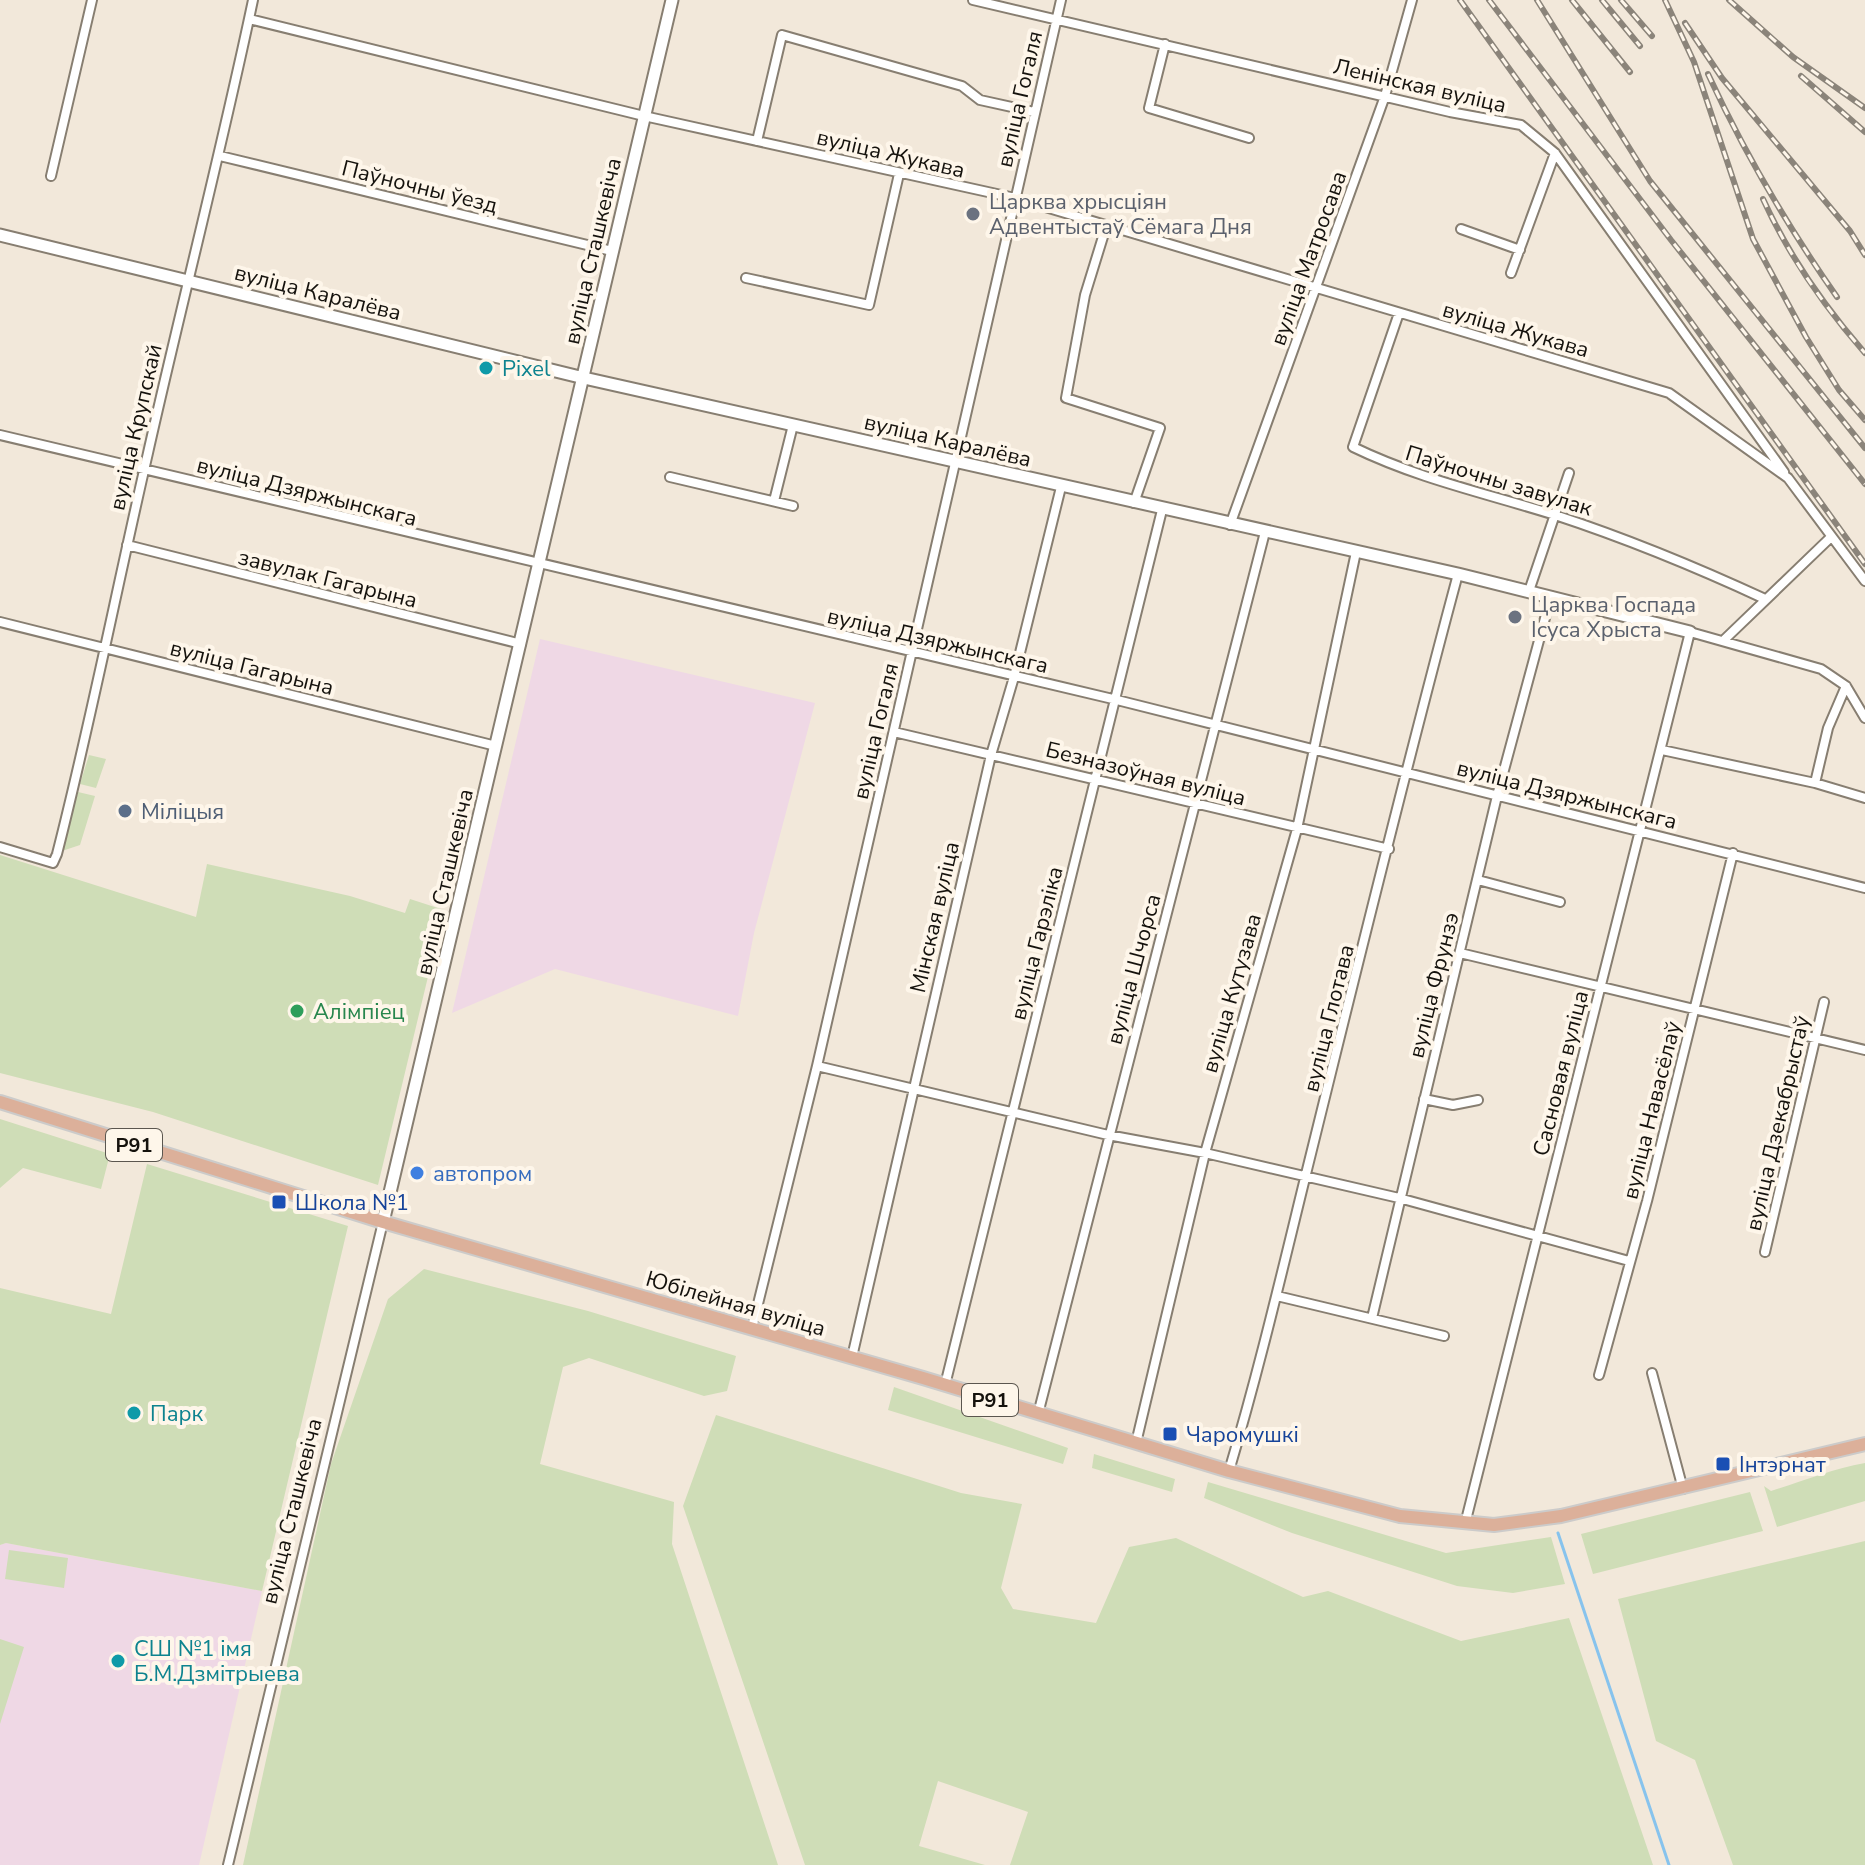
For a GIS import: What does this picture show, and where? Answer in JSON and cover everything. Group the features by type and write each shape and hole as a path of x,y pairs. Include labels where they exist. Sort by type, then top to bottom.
{"main road":[{"name":"Юбілейная вуліца","path":"0,1102 383,1222 852,1357 1229,1471 1368,1510 1465,1524"},
{"name":"Р91","path":"1465,1524 1494,1525 1575,1514 1865,1444"}],"street":[{"path":"51,176 92,0"},
{"name":"вуліца Крупскай","path":"0,847 53,863 85,746 103,649 187,281 220,156 253,0"},
{"name":"вуліца Сташкевіча","path":"228,1865 540,565 672,0"},
{"name":"Ленінская вуліца","path":"973,0 1521,125 1555,153 1788,478"},
{"name":"вуліца Гогаля","path":"752,1328 817,1066 1061,0"},
{"name":"вуліца Матросава","path":"1230,525 1385,96 1412,0"},
{"name":"вуліца Жукава","path":"249,19 644,116 1015,198 1669,393 1788,478 1865,581"},
{"path":"757,141 782,35 962,86 980,100 1034,112"},
{"path":"1165,44 1149,108 1249,138"},
{"path":"1511,273 1555,153"},
{"name":"Паўночны ўезд","path":"220,156 612,251"},
{"path":"746,278 869,305 899,174"},
{"path":"1106,227 1085,295 1066,398 1160,428 1134,503"},
{"path":"1461,229 1520,250"},
{"name":"вуліца Каралёва","path":"0,235 584,378 1458,574 1725,639 1821,669 1846,686 1865,718"},
{"name":"Паўночны завулак","path":"1399,313 1353,447 1402,471 1554,515 1672,556 1765,599"},
{"path":"774,501 793,425"},
{"name":"вуліца Дзяржынскага","path":"0,435 1117,700 1865,888"},
{"path":"1529,591 1569,473"},
{"path":"670,477 793,506"},
{"name":"Мінская вуліца","path":"852,1357 991,755 1014,677 1061,487"},
{"name":"вуліца Гарэліка","path":"945,1385 1162,510"},
{"name":"вуліца Шчорса","path":"1038,1415 1265,532"},
{"path":"1725,639 1831,537"},
{"name":"завулак Гагарына","path":"127,545 521,644"},
{"name":"вуліца Кутузава","path":"1136,1443 1205,1153 1297,829 1356,552"},
{"name":"вуліца Глотава","path":"1229,1471 1277,1296 1389,849 1404,773 1458,574"},
{"name":"вуліца Фрунзэ","path":"1372,1318 1497,796 1551,596"},
{"name":"вуліца Гагарына","path":"0,622 496,746"},
{"name":"Сасновая вуліца","path":"1465,1524 1637,831 1662,750 1690,632"},
{"path":"1815,783 1828,728 1846,686"},
{"name":"Безназоўная вуліца","path":"894,732 1389,849"},
{"path":"1662,750 1815,783 1865,798"},
{"name":"вуліца Навасёлаў","path":"1599,1375 1733,853"},
{"path":"1478,880 1560,902"},
{"path":"1460,953 1600,984 1865,1050"},
{"name":"вуліца Дзекабрыстаў","path":"1765,1252 1824,1002"},
{"path":"817,1066 912,1091 1399,1198 1629,1261"},
{"path":"1424,1099 1453,1105 1478,1100"},
{"path":"1277,1296 1444,1336"},
{"path":"1652,1373 1683,1489"}],"shaded area":[{"path":"540,639 815,703 754,933 738,1016 555,969 452,1013"},
{"path":"6,1543 262,1591 199,1865 0,1865 0,1545"}],"green space":[{"path":"89,755 106,759 96,788 80,784"},
{"path":"78,792 95,796 80,845 62,851"},
{"name":"Алімпіец","path":"0,855 196,917 207,864 350,896 405,913 410,899 444,910 378,1185 153,1112 0,1073"},
{"path":"0,1119 110,1154 101,1189 23,1168 0,1188"},
{"path":"147,1164 348,1226 262,1591 6,1543 0,1545 0,1288 111,1314"},
{"path":"424,1269 588,1311 736,1356 727,1391 704,1396 589,1358 563,1367 540,1464 674,1502 672,1544 778,1865 243,1865 331,1464 388,1299"},
{"path":"894,1387 1068,1448 1063,1464 888,1410"},
{"path":"716,1415 961,1493 1022,1504 1001,1588 1013,1609 1096,1623 1129,1547 1176,1538 1303,1597 1328,1591 1461,1641 1569,1618 1653,1865 1010,1865 1028,1812 938,1781 919,1846 985,1865 805,1865 683,1506"},
{"path":"1094,1454 1175,1479 1172,1492 1092,1468"},
{"path":"1865,1463 1865,1501 1777,1527 1764,1486 1771,1491"},
{"path":"1208,1482 1446,1553 1551,1537 1565,1584 1513,1593 1457,1586 1292,1533 1204,1498"},
{"path":"1750,1492 1763,1531 1593,1574 1581,1534"},
{"path":"1865,1541 1865,1865 1733,1865 1695,1760 1656,1741 1618,1599"},
{"path":"9,1550 68,1558 64,1588 5,1579"},
{"path":"0,1639 24,1647 0,1724"}],"waterway":[{"path":"1558,1533 1669,1865"}],"railway":[{"path":"1460,0 1865,564"},
{"path":"1489,0 1671,240 1865,484"},
{"path":"1537,0 1650,181 1865,448"},
{"path":"1572,0 1630,72"},
{"path":"1602,0 1640,46"},
{"path":"1621,0 1652,36"},
{"path":"1665,0 1694,62 1753,239 1806,337 1839,390 1865,420"},
{"path":"1729,0 1793,57 1865,108"},
{"path":"1685,23 1722,78 1850,231 1865,255"},
{"path":"1708,74 1768,188 1837,297"},
{"path":"1801,76 1865,132"},
{"path":"1763,199 1808,279 1865,353"}],"place":[{"name":"Царква хрысціян Адвентыстаў Сёмага Дня","path":"973,214"},
{"name":"Pixel","path":"486,368"},
{"name":"Царква Госпада Ісуса Хрыста","path":"1515,617"},
{"name":"Міліцыя","path":"125,811"},
{"name":"Алімпіец","path":"297,1011"},
{"name":"автопром","path":"417,1173"},
{"name":"Школа №1","path":"279,1202"},
{"name":"Парк","path":"134,1413"},
{"name":"Чаромушкі","path":"1170,1434"},
{"name":"Інтэрнат","path":"1723,1464"},
{"name":"СШ №1 імя Б.М.Дзмітрыева","path":"118,1661"}]}
